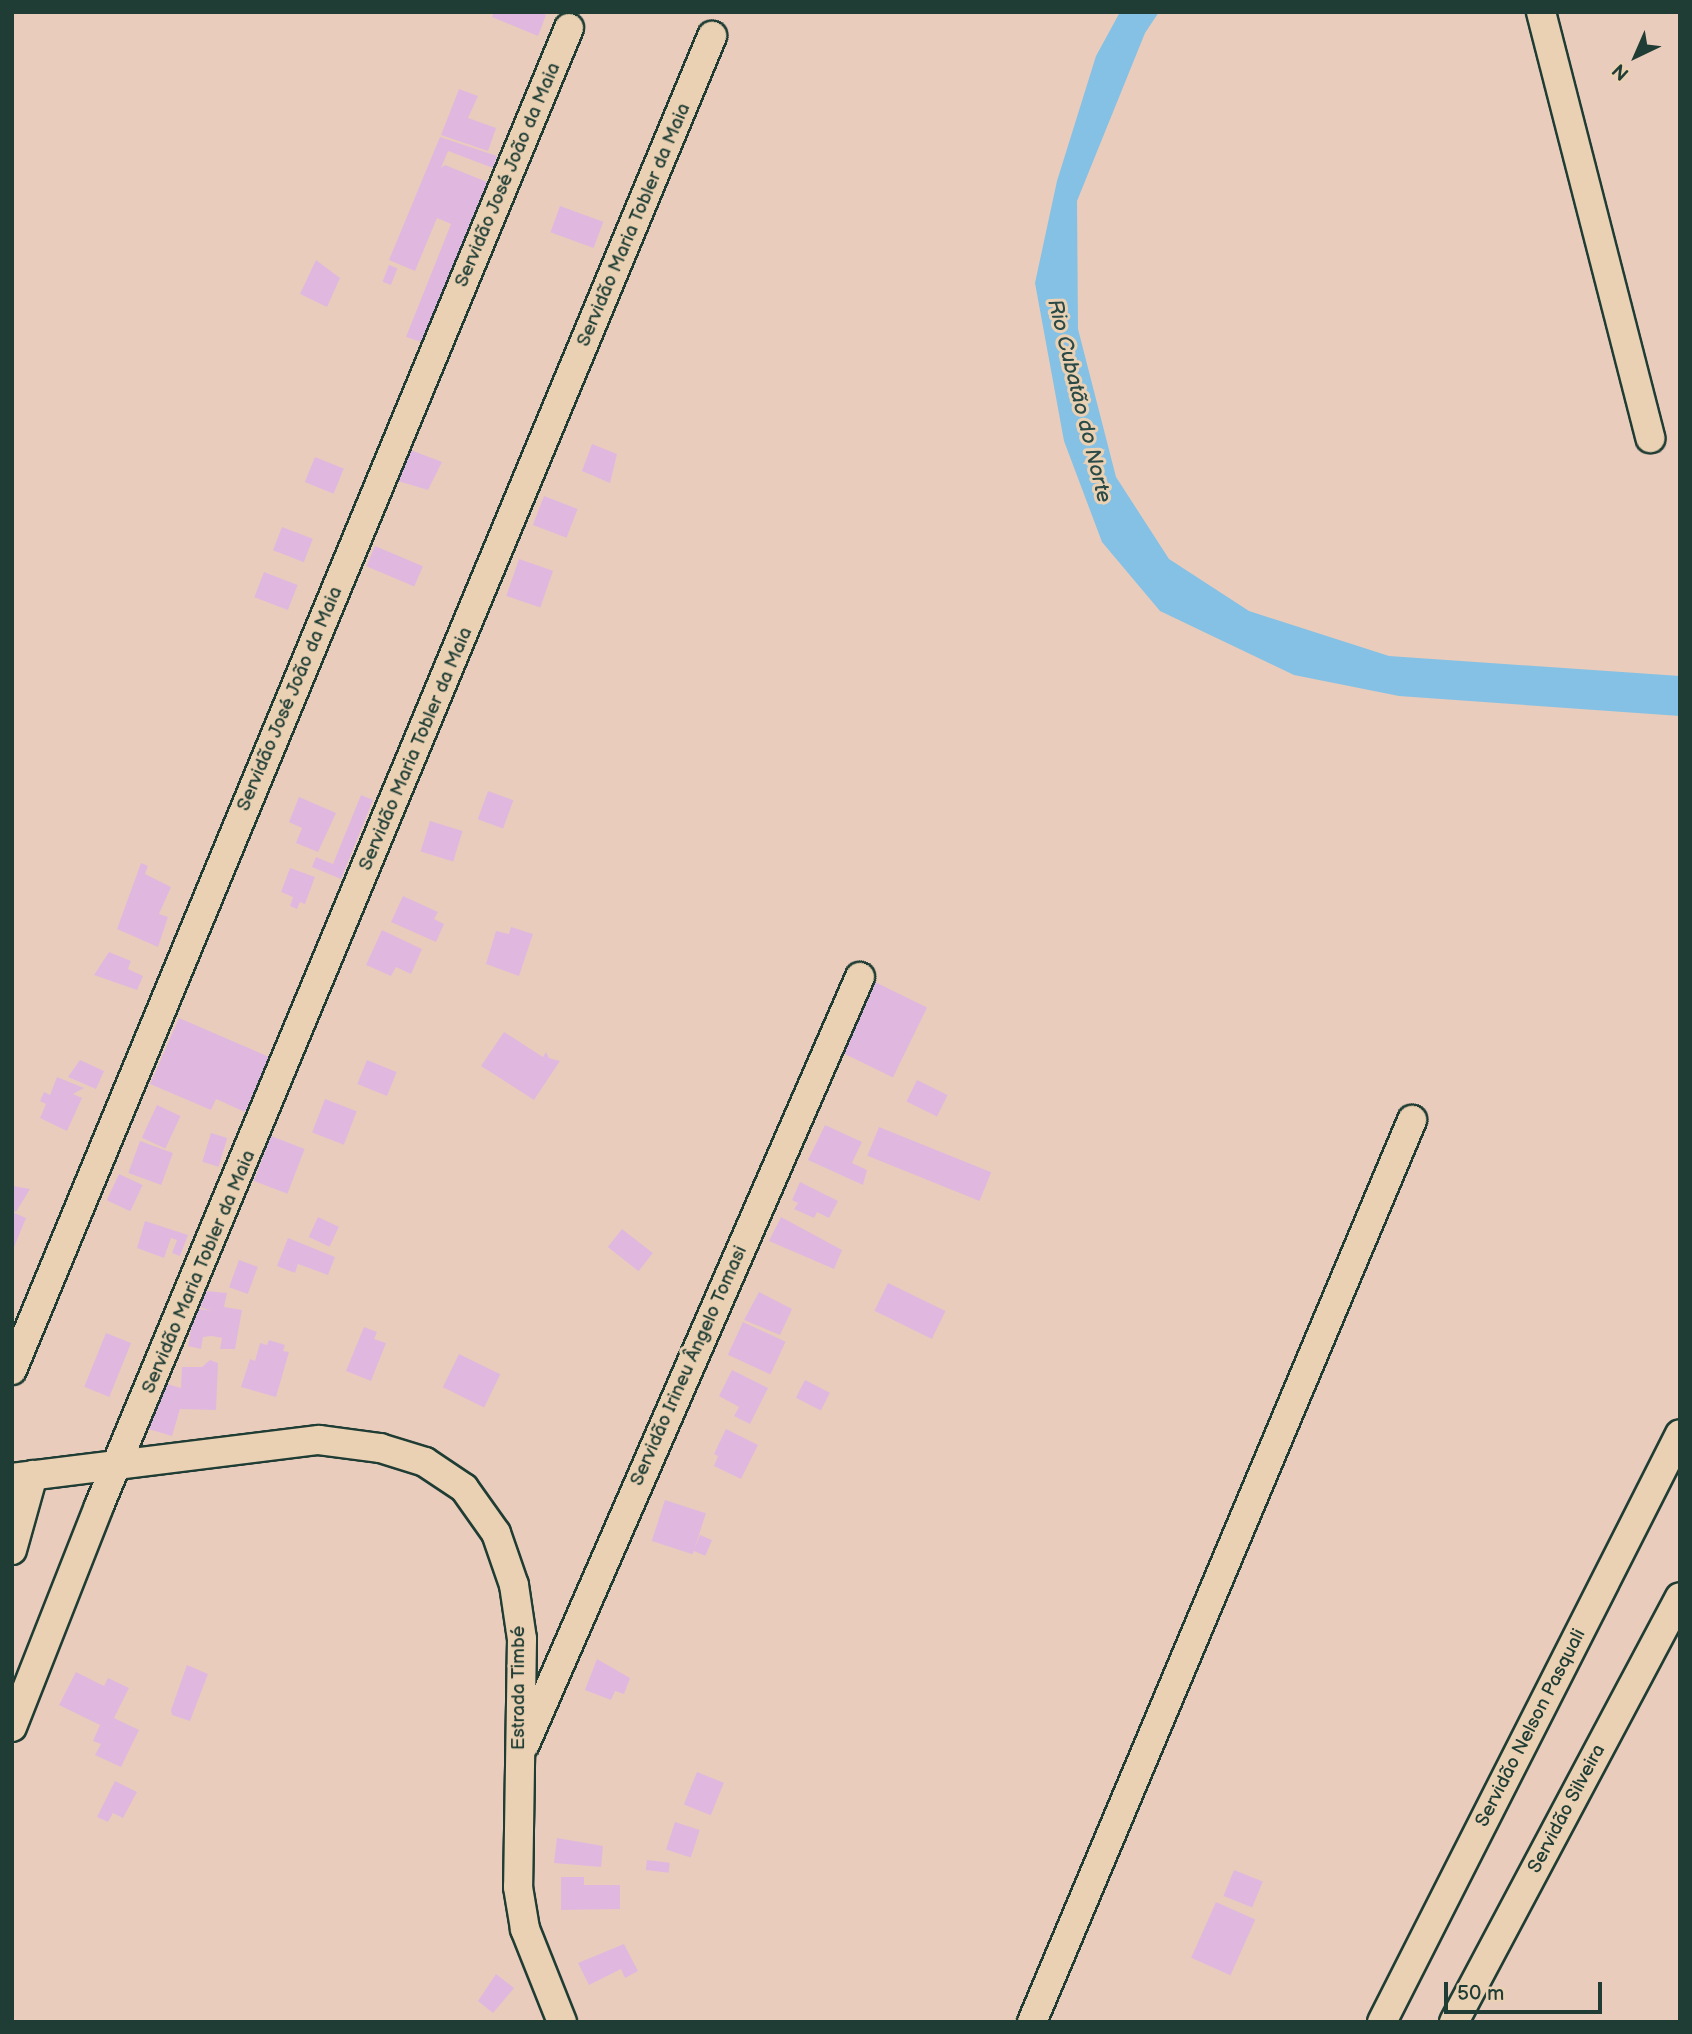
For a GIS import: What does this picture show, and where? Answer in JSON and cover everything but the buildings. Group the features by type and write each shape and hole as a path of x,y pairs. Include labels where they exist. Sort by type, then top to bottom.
{"street":[{"path":"1541,12 1650,438"},
{"name":"Servidão José João da Maia","path":"12,1370 569,29"},
{"name":"Servidão Maria Tobler da Maia","path":"12,1727 712,36"},
{"name":"Servidão Irineu Ângelo Tomasi","path":"519,1756 860,977"},
{"path":"1032,2022 1412,1120"},
{"name":"Servidão Nelson Pasquali","path":"1382,2022 1680,1434"},
{"name":"Estrada Timbé","path":"23,1477 120,1461 319,1440 380,1448 425,1462 464,1488 496,1533 514,1585 522,1639 518,1886 523,1918 562,2022"},
{"path":"12,1550 23,1477"},
{"name":"Servidão Silveira","path":"1454,2022 1680,1597"}],"water":[{"name":"Rio Cubatão do Norte","path":"1120,12 1159,12 1145,33 1077,201 1078,329 1116,477 1169,559 1249,611 1389,656 1680,676 1680,716 1399,696 1294,675 1160,611 1102,542 1064,441 1035,283 1057,181 1096,56"}]}
